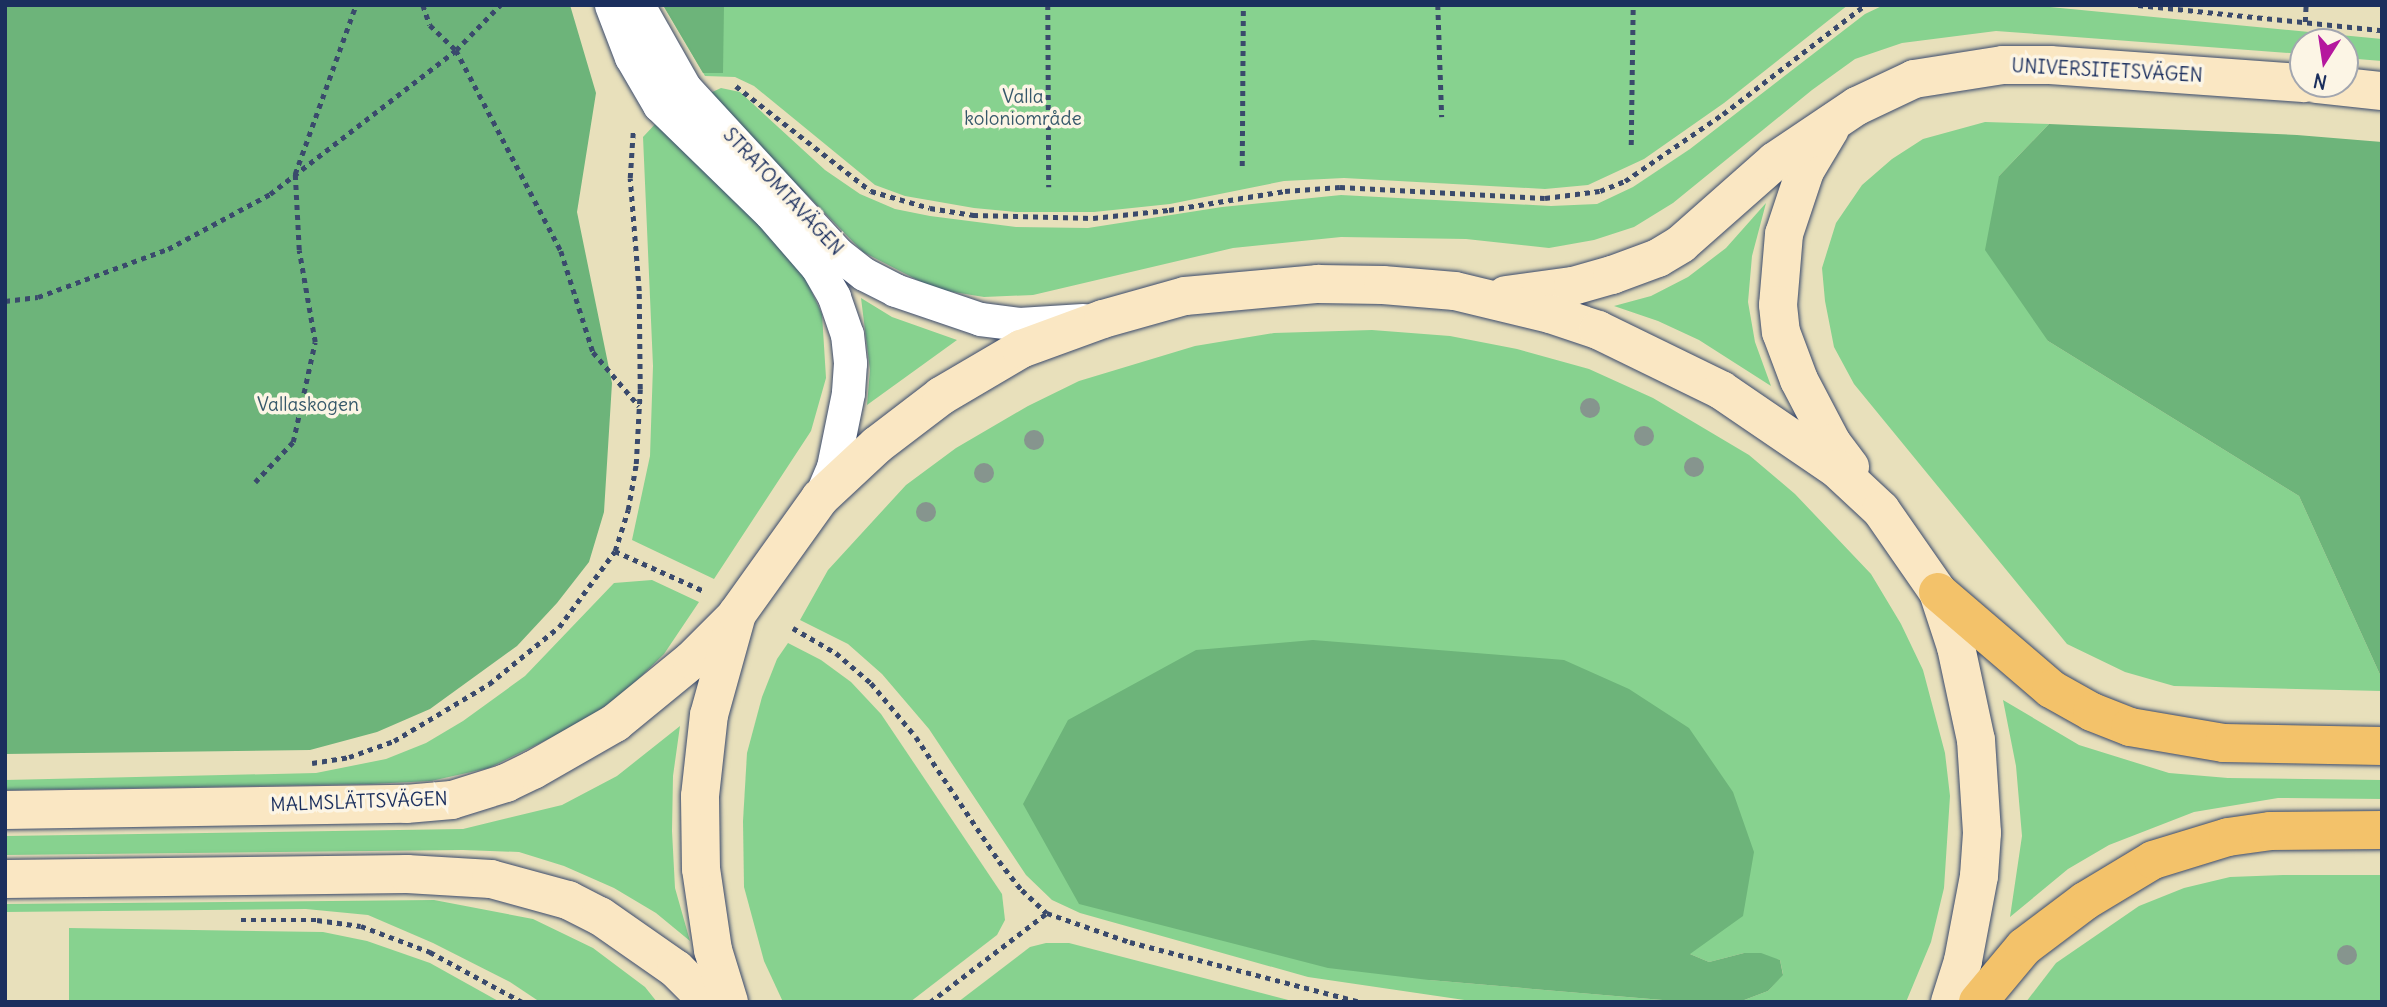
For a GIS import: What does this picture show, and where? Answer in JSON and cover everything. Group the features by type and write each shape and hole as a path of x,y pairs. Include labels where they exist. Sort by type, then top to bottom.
{"highway":[{"path":"1938,592 2051,689 2092,712 2130,727 2224,743 2382,746"},
{"path":"1978,1002 2024,947 2085,901 2153,860 2228,837 2270,831 2382,830"}],"main road":[{"name":"UNIVERSITETSVÄGEN","path":"1490,298 1573,286 1658,258 1681,244 1775,161 1881,93 1914,79 2003,65 2096,68 2289,82"},
{"path":"2359,89 2382,91"},
{"name":"UNIVERSITETSVÄGEN","path":"1837,119 1805,171 1793,203 1784,234 1778,305 1789,355 1815,413 1881,510"},
{"path":"729,1002 713,950 704,907 700,796 709,715 737,614 820,498 877,445 941,396 1021,349 1103,319 1185,296 1270,287 1383,285 1455,291 1490,298 1598,330 1721,390 1838,469 1881,510 1938,592 1966,691 1981,793 1982,833 1974,911 1963,961 1950,1002"},
{"name":"MALMSLÄTTSVÄGEN","path":"5,810 406,804 471,794 533,770 615,723 692,660 737,614"},
{"path":"5,879 407,874 491,879 568,900 600,915 676,969 709,1002"}],"street":[{"name":"STRATOMTAVÄGEN","path":"611,5 631,57 837,253 864,274 895,290 980,319 1019,324 1103,319"},
{"name":"STRATOMTAVÄGEN","path":"638,5 672,96 817,267 834,297 847,334 850,363 848,393 839,445 820,498"}],"path":[{"path":"255,482 293,442 315,342 299,250 295,174 356,5"},
{"path":"423,5 430,25 456,50 561,251 593,352 639,407"},
{"path":"5,301 38,297 168,249 270,194 456,50 500,5"},
{"path":"1048,5 1049,187"},
{"path":"1242,166 1243,5"},
{"path":"1438,5 1442,117"},
{"path":"1631,145 1633,5"},
{"path":"302,764 349,757 394,741 489,684 559,627 615,551 630,499 639,407 639,291 630,178 633,132 672,96 716,83 734,85 749,93 816,150 872,191 911,204 973,215 1093,218 1169,210 1285,191 1340,187 1545,198 1600,191 1625,181 1723,114 1865,5"},
{"path":"2138,5 2382,30"},
{"path":"2305,22 2306,5"},
{"path":"615,551 705,591"},
{"path":"793,628 836,653 871,683 916,737 1021,890 1047,913 1130,942 1361,1002"},
{"path":"930,1002 1047,913"},
{"path":"238,919 317,920 361,926 430,952 522,1002"}],"green space":[{"name":"Vallaskogen","path":"5,5 570,5 596,93 577,212 612,383 604,512 589,562 557,603 517,646 430,709 377,732 310,750 5,754"},
{"name":"Valla koloniområde","path":"663,5 1848,5 1724,103 1644,159 1588,185 1545,189 1344,178 1284,181 1170,204 1094,212 1016,212 905,196 875,185 754,86 735,77 705,76"},
{"path":"663,5 724,5 723,73 703,73"},
{"path":"1884,5 2029,5 2289,30 2289,53 1996,31 1902,43 1855,59 1812,90 1673,203 1634,227 1594,240 1549,248 1466,239 1341,237 1233,248 1033,295 984,297 935,289 863,252 708,94 721,88 740,92 825,170 860,194 895,209 1016,227 1088,228 1222,207 1341,195 1551,206 1597,204 1633,187 1690,149 1865,14"},
{"path":"2359,37 2382,39 2382,61 2359,59"},
{"path":"658,121 798,262 822,314 826,378 811,431 714,579 632,540 650,456 653,366 643,137"},
{"path":"1985,122 2049,124 1999,176 2048,341 2299,496 2382,679 2382,691 2174,686 2125,672 2067,644 1854,384 1834,347 1825,301 1822,268 1836,223 1862,185 1892,159 1923,139"},
{"path":"2049,124 2297,135 2382,142 2382,679 2299,496 2048,341 1985,250 1999,176"},
{"path":"1766,203 1752,256 1748,302 1755,342 1771,386 1699,340 1658,321 1614,306 1651,296 1688,277 1726,248"},
{"path":"861,298 892,317 957,340 867,405 870,370"},
{"path":"1372,330 1450,336 1517,349 1589,369 1653,398 1749,455 1795,494 1871,574 1901,624 1923,670 1945,753 1950,796 1944,888 1931,942 1906,1002 1739,1002 1768,991 1783,974 1780,960 1744,953 1709,962 1690,954 1429,980 1686,1002 1478,1002 1308,977 1080,913 1052,900 1026,875 929,729 882,674 848,644 800,620 828,570 906,485 956,448 1028,406 1079,381 1195,346 1274,333"},
{"path":"652,580 699,602 664,654 625,692 581,723 489,768 431,781 371,784 5,790 5,780 316,773 386,759 426,743 463,721 525,676 614,583"},
{"path":"1313,640 1564,660 1629,689 1689,728 1733,792 1754,852 1743,916 1690,954 1709,962 1744,953 1761,953 1780,960 1783,975 1768,991 1739,1002 1686,1002 1429,980 1328,968 1079,904 1023,804 1068,720 1196,650"},
{"path":"788,643 821,660 851,682 881,714 1002,894 1005,920 997,935 910,1002 783,1002 764,961 744,887 743,821 747,753 762,697 777,659"},
{"path":"2003,700 2079,745 2169,773 2228,778 2382,780 2382,799 2278,798 2194,812 2109,845 2068,869 2010,917 2022,836 2016,766"},
{"path":"680,726 673,776 672,831 675,888 690,941 656,913 614,888 564,866 519,852 463,850 5,855 5,836 463,829 562,805 617,776"},
{"path":"2382,875 2382,1002 2026,1002 2056,963 2139,906 2184,888 2230,877"},
{"path":"434,900 533,919 593,948 645,987 657,1002 540,1002 510,982 433,943 368,915 306,909 5,912 5,904"},
{"path":"69,928 323,932 367,941 430,963 500,1002 69,1002"},
{"path":"1046,943 1069,943 1296,1002 958,1002 1030,947"}]}
